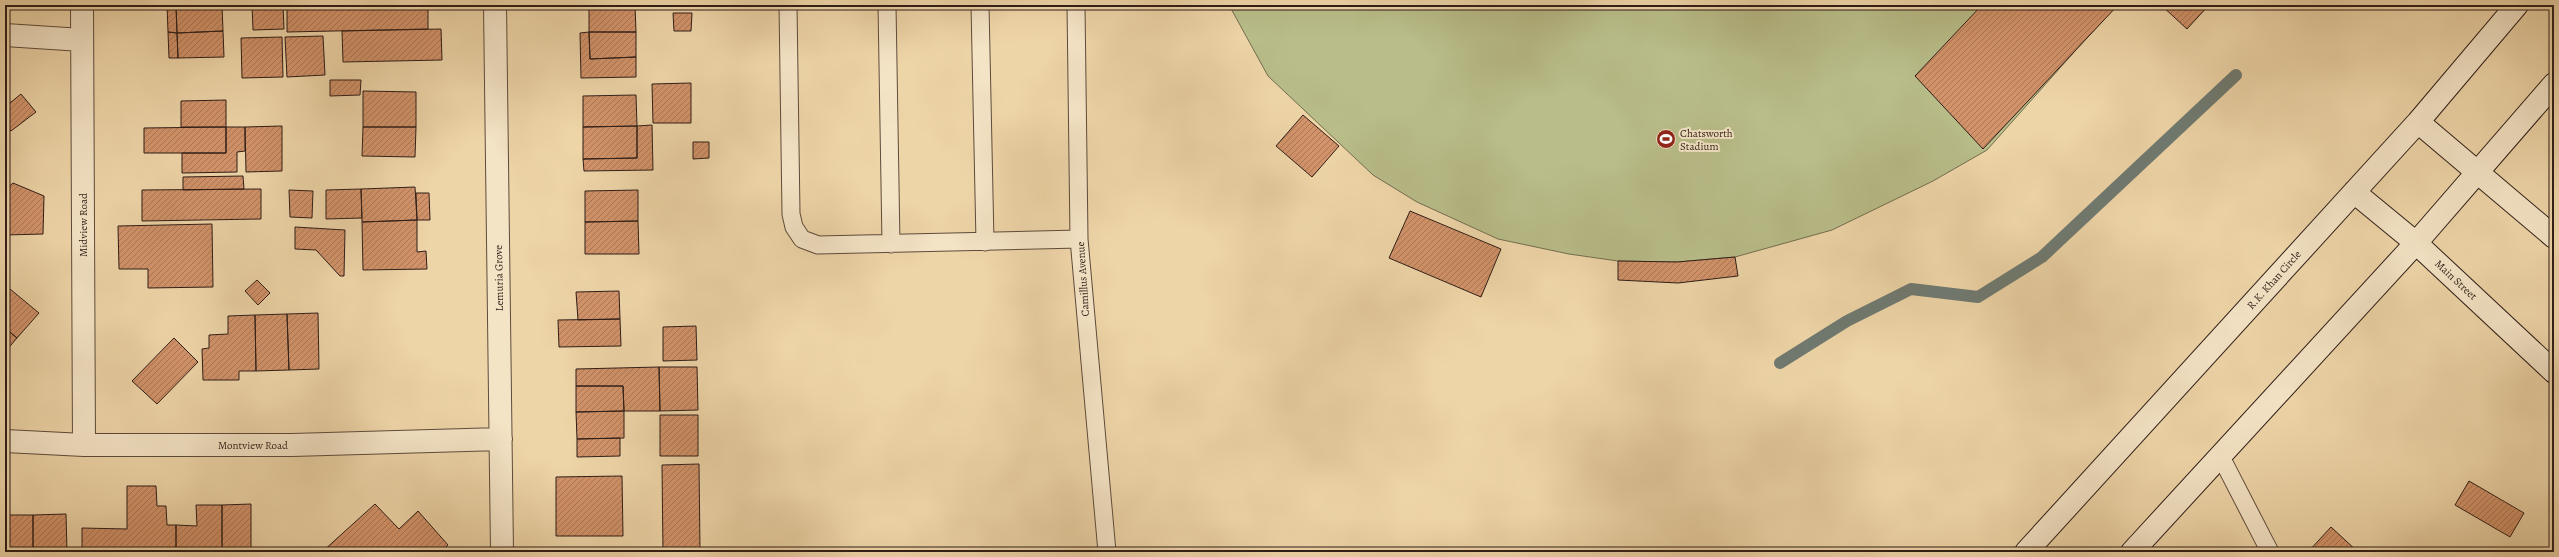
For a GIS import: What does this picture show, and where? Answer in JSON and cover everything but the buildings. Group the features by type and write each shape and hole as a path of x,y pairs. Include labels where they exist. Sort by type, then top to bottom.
{"street":[{"name":"Midview Road","path":"82,5 84,445"},
{"name":"Lemuria Grove","path":"495,5 502,552"},
{"name":"R.K. Khan Circle","path":"2026,552 2418,122 2517,5"},
{"path":"5,35 82,40"},
{"path":"2132,552 2416,243 2554,84"},
{"path":"2418,122 2554,237"},
{"name":"Main Street","path":"2354,192 2416,243 2554,372"},
{"name":"Montview Road","path":"5,441 84,445 299,445 501,439"}],"lane":[{"path":"788,5 789,189 794,227 802,239 818,245 1079,239"},
{"path":"887,5 891,244"},
{"path":"980,5 985,242"},
{"name":"Camillus Avenue","path":"1076,5 1079,239 1107,552"},
{"path":"2220,455 2270,552"}],"green space":[{"name":"Chatsworth Stadium","path":"1229,5 2116,5 1987,150 1933,181 1832,230 1735,257 1677,262 1618,261 1569,254 1498,239 1417,202 1373,175 1268,76"}],"waterway":[{"path":"1780,363 1847,321 1911,289 1978,297 2042,257 2236,75"}],"place":[{"name":"Chatsworth Stadium","path":"1666,139"}]}
